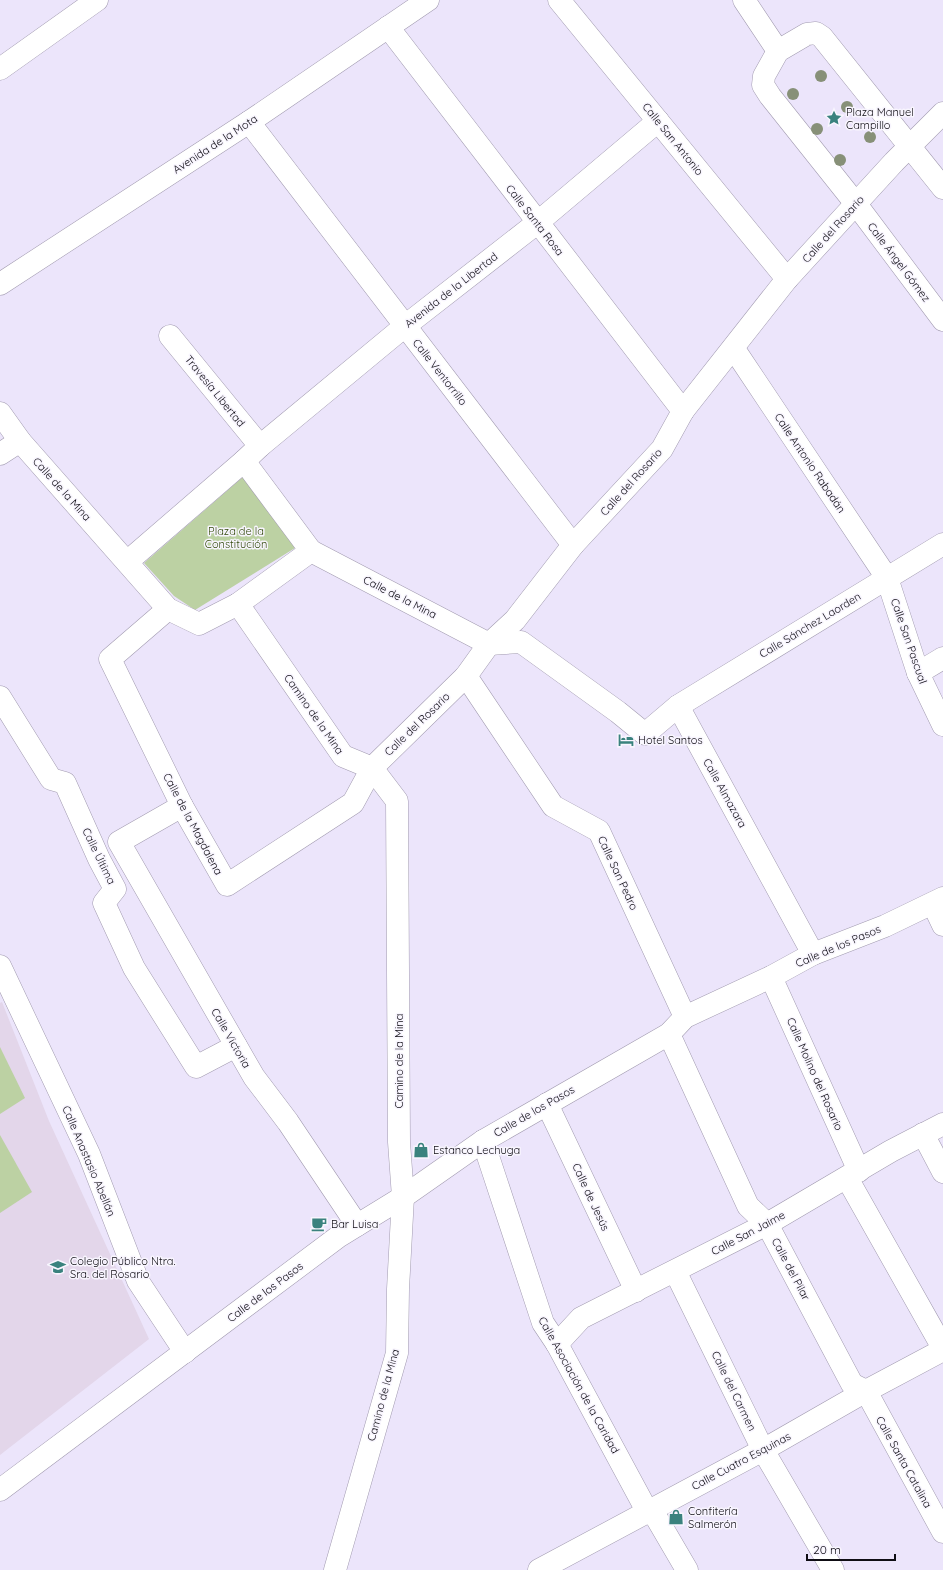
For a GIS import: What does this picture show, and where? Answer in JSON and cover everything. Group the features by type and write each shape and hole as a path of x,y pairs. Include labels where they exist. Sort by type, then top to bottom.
{"street":[{"path":"0,69 97,0"},
{"name":"Avenida de la Mota","path":"0,284 249,122 428,0"},
{"name":"Calle San Antonio","path":"559,0 787,279"},
{"path":"744,0 778,51"},
{"name":"Calle Santa Rosa","path":"388,28 683,411"},
{"path":"856,204 770,96 763,85 764,76 778,51 807,34 816,33 822,37 943,188"},
{"name":"Calle del Rosario","path":"372,768 466,676 489,644 515,620 573,545 662,449 683,411 734,349 787,279 909,147 943,114"},
{"name":"Avenida de la Libertad","path":"252,453 405,326 537,223 658,121"},
{"name":"Calle Ventorrillo","path":"249,122 573,545"},
{"name":"Calle Ángel Gómez","path":"856,204 943,320"},
{"name":"Travesía Libertad","path":"170,336 252,453"},
{"name":"Calle Antonio Rabadán","path":"734,349 887,578"},
{"name":"Calle de la Mina","path":"0,413 20,441 127,562"},
{"path":"0,454 20,441"},
{"path":"252,453 311,551 238,604 199,624 168,609 127,562 252,453"},
{"name":"Calle Sánchez Laorden","path":"678,706 943,544"},
{"name":"Calle de la Mina","path":"311,551 489,644"},
{"name":"Calle San Pascual","path":"887,578 918,673 943,725"},
{"name":"Camino de la Mina","path":"238,604 343,756 372,768 397,801 399,1142 403,1197 396,1353 335,1570"},
{"name":"Calle de la Magdalena","path":"168,609 110,659 182,806 227,885 353,803 372,768"},
{"path":"489,644 521,642 618,712 645,734 678,706"},
{"path":"918,673 943,658"},
{"name":"Calle San Pedro","path":"466,676 553,806 598,831 685,1017"},
{"name":"Calle Última","path":"0,697 7,724 51,780 65,783 99,859 115,889 104,903 134,968 196,1067 236,1046"},
{"name":"Calle Almazara","path":"678,706 813,954"},
{"path":"99,859 119,842 182,806"},
{"name":"Calle Victoria","path":"119,842 254,1077 288,1122 357,1225"},
{"path":"938,901 943,926"},
{"name":"Calle de los Pasos","path":"0,1490 338,1237 403,1197 482,1141 669,1034 685,1017 771,977 813,954 885,926 938,901"},
{"name":"Calle Anastasio Abellán","path":"1,971 89,1154 138,1281 185,1352"},
{"name":"Calle Molino del Rosario","path":"771,977 853,1174 943,1349"},
{"name":"Calle del Pilar","path":"669,1034 748,1206 767,1224 852,1384 866,1391"},
{"name":"Calle de Jesús","path":"547,1104 636,1291"},
{"name":"Calle San Jaime","path":"557,1344 581,1318 767,1224 943,1124"},
{"path":"923,1134 943,1172"},
{"name":"Calle Asociación de la Caridad","path":"482,1141 543,1323 557,1344 647,1511 656,1517 687,1570"},
{"name":"Calle del Carmen","path":"675,1271 763,1450 833,1570"},
{"name":"Calle Cuatro Esquinas","path":"547,1568 647,1511 763,1450 943,1349"},
{"name":"Calle Santa Catalina","path":"866,1391 943,1532"}],"shaded area":[{"name":"Colegio Público Ntra. Sra. del Rosario","path":"2,1002 49,1121 149,1339 0,1455 0,1003"}],"green space":[{"name":"Plaza de la Constitución","path":"245,475 295,548 195,610 174,596 144,563"},
{"path":"0,1047 25,1098 0,1114"},
{"path":"0,1135 32,1192 0,1213"}],"place":[{"name":"Plaza Manuel Campillo","path":"834,118"},
{"name":"Hotel Santos","path":"626,740"},
{"name":"Estanco Lechuga","path":"421,1150"},
{"name":"Bar Luisa","path":"319,1224"},
{"name":"Colegio Público Ntra. Sra. del Rosario","path":"58,1267"},
{"name":"Confitería Salmerón","path":"676,1517"}]}
